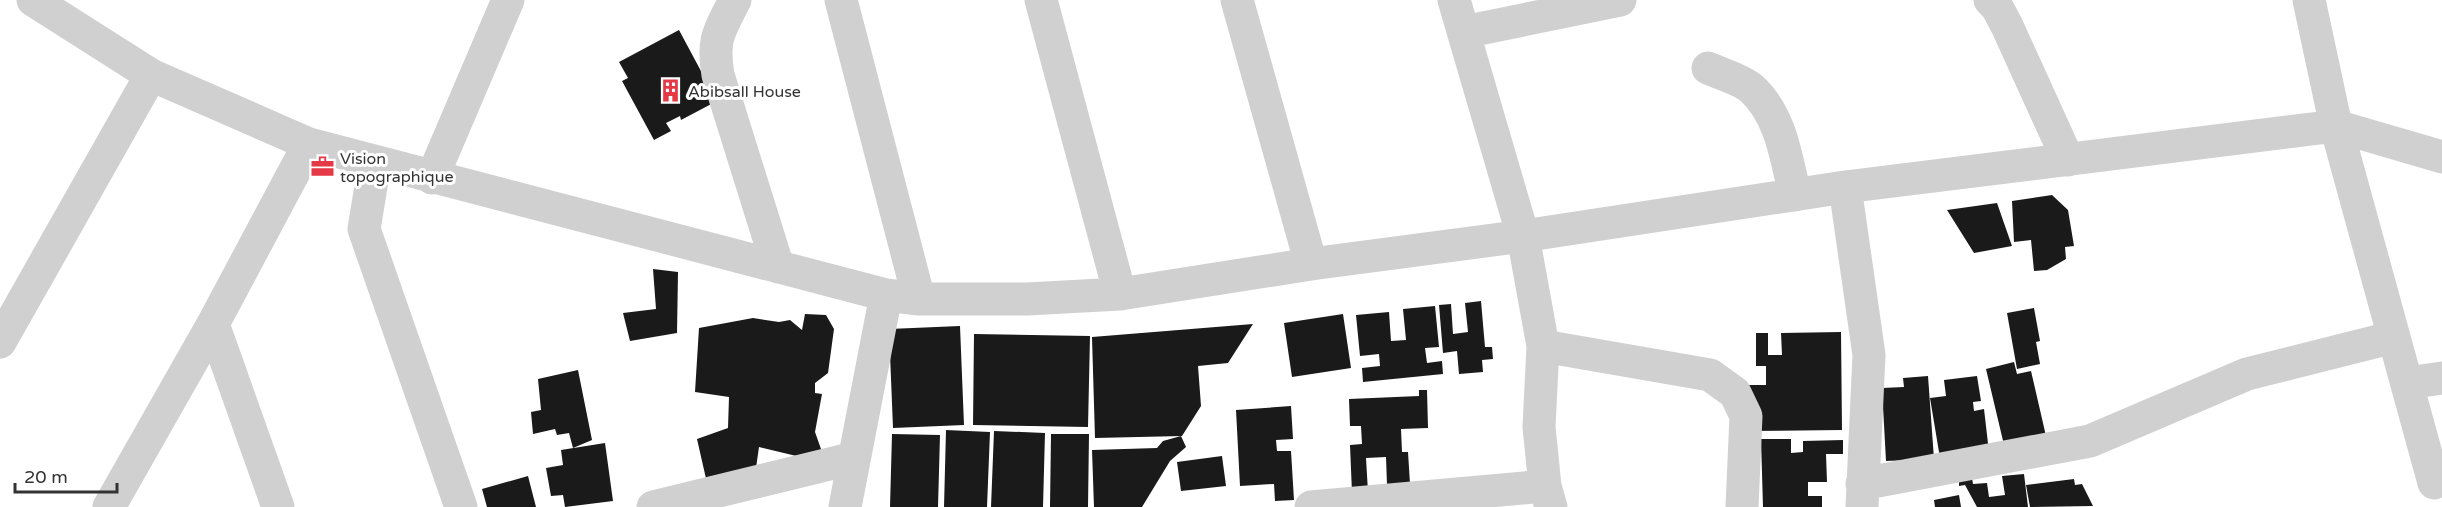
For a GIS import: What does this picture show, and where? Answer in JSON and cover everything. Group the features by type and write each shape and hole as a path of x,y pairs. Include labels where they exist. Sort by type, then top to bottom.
{"street":[{"path":"33,0 151,75 309,144 886,295 919,299 1027,299 1120,294 1311,264 1523,236 1845,188 2336,126 2442,157"},
{"path":"432,178 508,0"},
{"path":"735,0 717,35 714,53 718,75 778,267"},
{"path":"842,0 919,299"},
{"path":"1041,0 1120,294"},
{"path":"1237,0 1311,264"},
{"path":"1311,507 1548,496 1539,427 1544,346 1523,236 1454,0"},
{"path":"1464,32 1620,0"},
{"path":"1990,0 2007,26 2068,160"},
{"path":"2309,0 2336,126 2434,483"},
{"path":"1708,68 1749,86 1768,107 1781,136 1796,195"},
{"path":"0,342 151,75"},
{"path":"109,507 213,324 309,144"},
{"path":"375,162 364,229 461,507"},
{"path":"1845,188 1869,355 1862,495 2084,442 2247,374 2394,337"},
{"path":"845,507 886,295"},
{"path":"213,324 278,507"},
{"path":"1544,346 1710,375 1735,393 1746,416 1742,507"},
{"path":"2407,383 2442,378"},
{"path":"653,507 854,458"}],"building":[{"name":"Abibsall House","path":"679,30 717,101 681,120 680,116 666,123 671,131 654,140 622,81 628,78 619,62"},
{"path":"2052,195 2068,210 2074,246 2065,247 2066,259 2047,270 2034,271 2031,240 2014,242 2012,201"},
{"path":"1997,203 2012,246 1974,253 1947,210"},
{"path":"653,269 678,272 677,333 630,341 623,313 656,309"},
{"path":"1481,301 1485,347 1492,347 1493,359 1482,360 1483,372 1459,374 1457,351 1443,353 1439,305 1451,304 1453,334 1468,332 1465,303"},
{"path":"1435,306 1439,347 1425,348 1427,363 1442,361 1443,374 1363,382 1362,368 1380,366 1379,354 1360,356 1356,315 1389,312 1391,341 1406,340 1403,309"},
{"path":"2034,308 2040,341 2036,342 2040,364 2017,369 2007,313"},
{"path":"805,314 826,315 834,329 828,373 815,383 815,393 822,394 815,432 821,449 813,460 759,447 756,468 707,483 697,439 728,428 729,397 695,392 699,328 753,318 779,322 790,320 802,330"},
{"path":"1343,314 1351,368 1292,377 1284,323"},
{"path":"1253,324 1228,363 1198,366 1201,406 1182,436 1095,438 1092,337"},
{"path":"960,326 964,425 893,428 889,329"},
{"path":"1841,332 1842,430 1748,431 1748,385 1766,385 1766,366 1756,366 1756,333 1768,333 1768,355 1782,355 1781,333"},
{"path":"974,334 1090,336 1088,427 973,425"},
{"path":"2014,362 2017,374 2031,371 2046,436 2004,445 1986,369"},
{"path":"578,370 592,440 573,448 569,433 557,435 555,429 533,434 531,412 541,410 538,379"},
{"path":"1928,376 1934,459 1886,461 1882,388 1904,387 1903,378"},
{"path":"1977,376 1981,401 1973,402 1974,411 1984,409 1989,452 1940,458 1930,398 1946,396 1944,380"},
{"path":"1419,390 1427,390 1428,428 1401,429 1402,452 1408,452 1410,484 1387,485 1386,457 1366,458 1368,492 1352,493 1350,445 1362,444 1361,426 1350,426 1349,399 1419,396"},
{"path":"1291,406 1293,439 1276,440 1277,451 1291,451 1294,500 1275,501 1274,484 1240,486 1236,410"},
{"path":"946,430 990,432 987,507 944,507"},
{"path":"994,431 1045,433 1043,507 991,507"},
{"path":"892,434 940,435 938,507 890,507"},
{"path":"1051,434 1089,434 1088,507 1050,507"},
{"path":"1181,436 1186,447 1170,461 1142,507 1094,507 1092,450 1157,448 1163,441"},
{"path":"1761,439 1791,439 1791,453 1803,452 1803,441 1843,440 1843,454 1826,454 1827,482 1808,482 1808,496 1822,496 1822,507 1763,507"},
{"path":"605,443 613,501 565,507 563,495 551,496 546,468 563,465 561,450"},
{"path":"1222,456 1226,486 1181,491 1177,462"},
{"path":"2024,474 2028,507 1977,507 1965,485 1959,486 1959,479 1972,478 1973,484 1987,483 1989,497 2005,495 2002,476"},
{"path":"528,476 536,507 487,507 482,489"},
{"path":"2074,479 2075,485 2082,484 2093,506 2030,507 2026,485"},
{"path":"1959,495 1961,507 1935,507 1934,500"}],"place":[{"name":"Abibsall House","path":"670,91"},
{"name":"Vision topographique","path":"322,167"}]}
